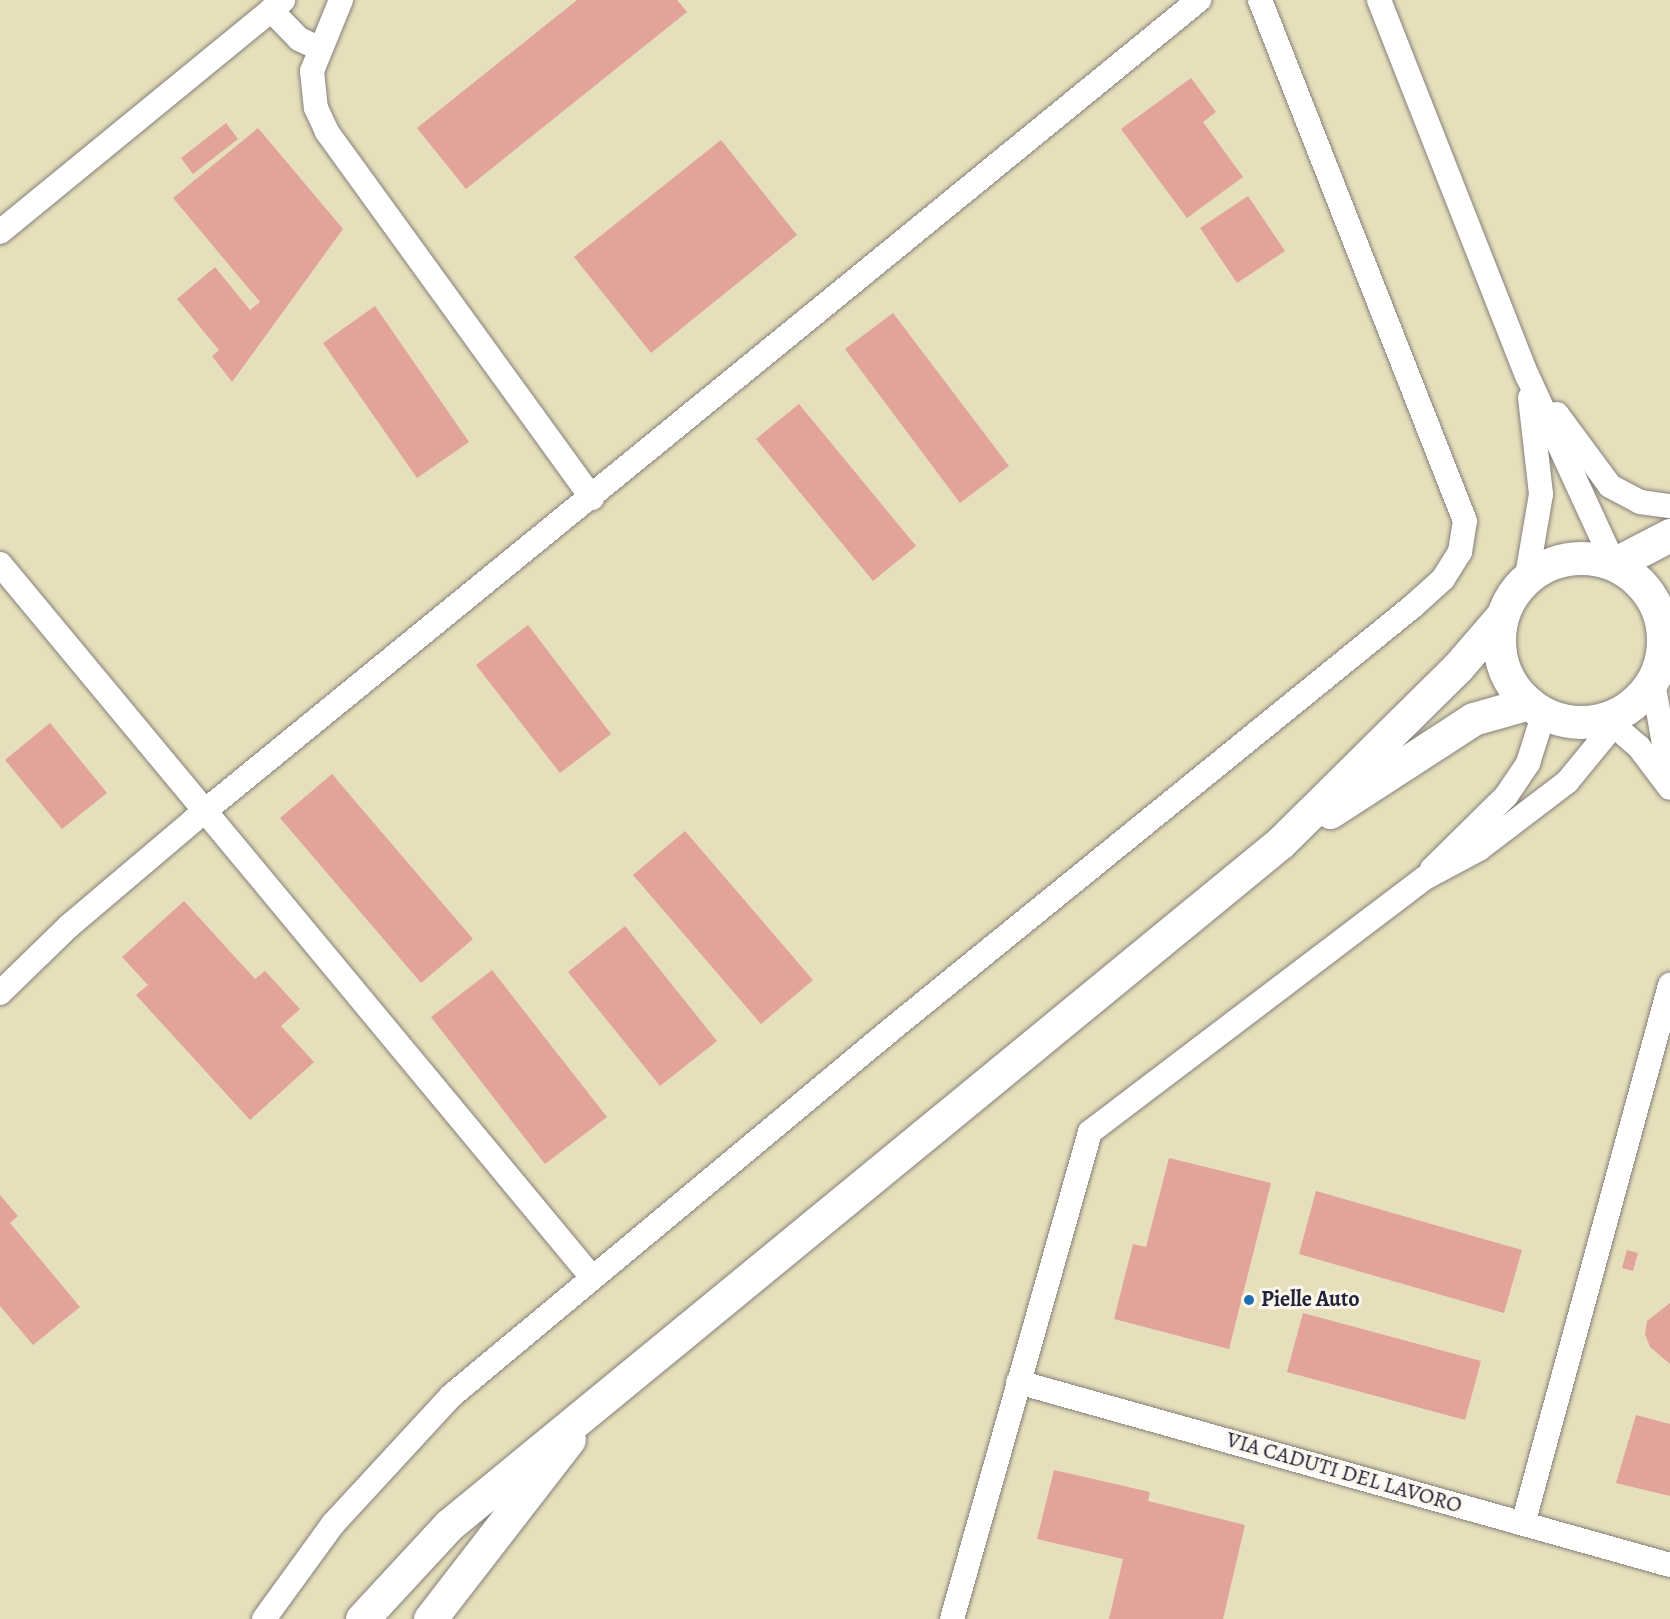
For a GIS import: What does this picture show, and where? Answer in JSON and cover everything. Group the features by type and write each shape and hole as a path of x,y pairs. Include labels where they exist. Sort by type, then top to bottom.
{"main road":[{"path":"1614,564 1670,535"},
{"path":"362,1619 449,1525 592,1406 909,1152 1280,843 1458,667 1502,616 1527,576 1569,558 1614,564 1648,590 1667,633 1636,703 1569,722 1536,708 1502,664 1502,616"},
{"path":"1280,843 1473,719 1536,708"},
{"path":"430,1619 540,1481 592,1406"}],"street":[{"path":"341,0 318,48 312,85 327,132 592,498"},
{"path":"0,993 69,926 205,811 592,498 1199,0"},
{"path":"264,1619 380,1469 451,1396 591,1276 1412,607 1443,579 1460,552 1465,521 1260,0"},
{"path":"1379,0 1527,375 1614,564"},
{"path":"0,232 277,5 299,39 318,48"},
{"path":"1527,375 1610,486 1640,502 1670,506"},
{"path":"1527,375 1541,494 1527,576"},
{"path":"0,564 591,1276"},
{"path":"1425,878 1479,849 1567,782 1636,703"},
{"path":"1636,703 1670,778"},
{"path":"1636,703 1639,747 1670,788"},
{"path":"952,1619 1090,1132 1425,878 1506,796 1528,763 1536,708"},
{"path":"1523,1524 1670,986"},
{"name":"VIA CADUTI DEL LAVORO","path":"1018,1382 1670,1566"}],"building":[{"path":"577,0 677,0 687,12 466,189 417,128"},
{"path":"1191,78 1216,112 1203,122 1243,177 1187,218 1121,129"},
{"path":"226,123 238,139 193,174 181,158"},
{"path":"258,128 343,229 232,382 212,356 219,350 177,299 215,267 250,310 260,302 173,198"},
{"path":"721,140 797,235 651,353 574,257"},
{"path":"1248,196 1285,251 1237,283 1200,228"},
{"path":"375,306 469,442 417,478 323,343"},
{"path":"893,313 1009,466 960,503 845,349"},
{"path":"799,404 916,546 873,581 756,439"},
{"path":"528,625 611,734 560,773 476,665"},
{"path":"50,723 107,793 62,829 5,760"},
{"path":"332,774 473,939 421,983 280,818"},
{"path":"685,831 813,980 761,1024 633,875"},
{"path":"184,901 255,979 265,971 300,1009 281,1026 314,1062 250,1120 136,995 148,985 122,957"},
{"path":"625,926 717,1041 660,1086 568,972"},
{"path":"492,970 607,1117 545,1164 431,1017"},
{"path":"1169,1158 1271,1183 1229,1349 1114,1319 1133,1244 1146,1247"},
{"path":"1316,1191 1522,1250 1504,1313 1299,1254"},
{"path":"0,1195 18,1216 10,1223 80,1307 33,1345 0,1306"},
{"path":"1627,1250 1638,1253 1633,1271 1622,1268"},
{"path":"1670,1303 1670,1364 1650,1347 1645,1334 1647,1321"},
{"path":"1303,1313 1481,1361 1465,1420 1287,1372"},
{"path":"1636,1415 1670,1424 1670,1496 1616,1483"},
{"path":"1054,1470 1150,1492 1148,1501 1245,1525 1223,1619 1109,1619 1123,1559 1037,1539"}],"place":[{"name":"Pielle Auto","path":"1249,1300"}]}
